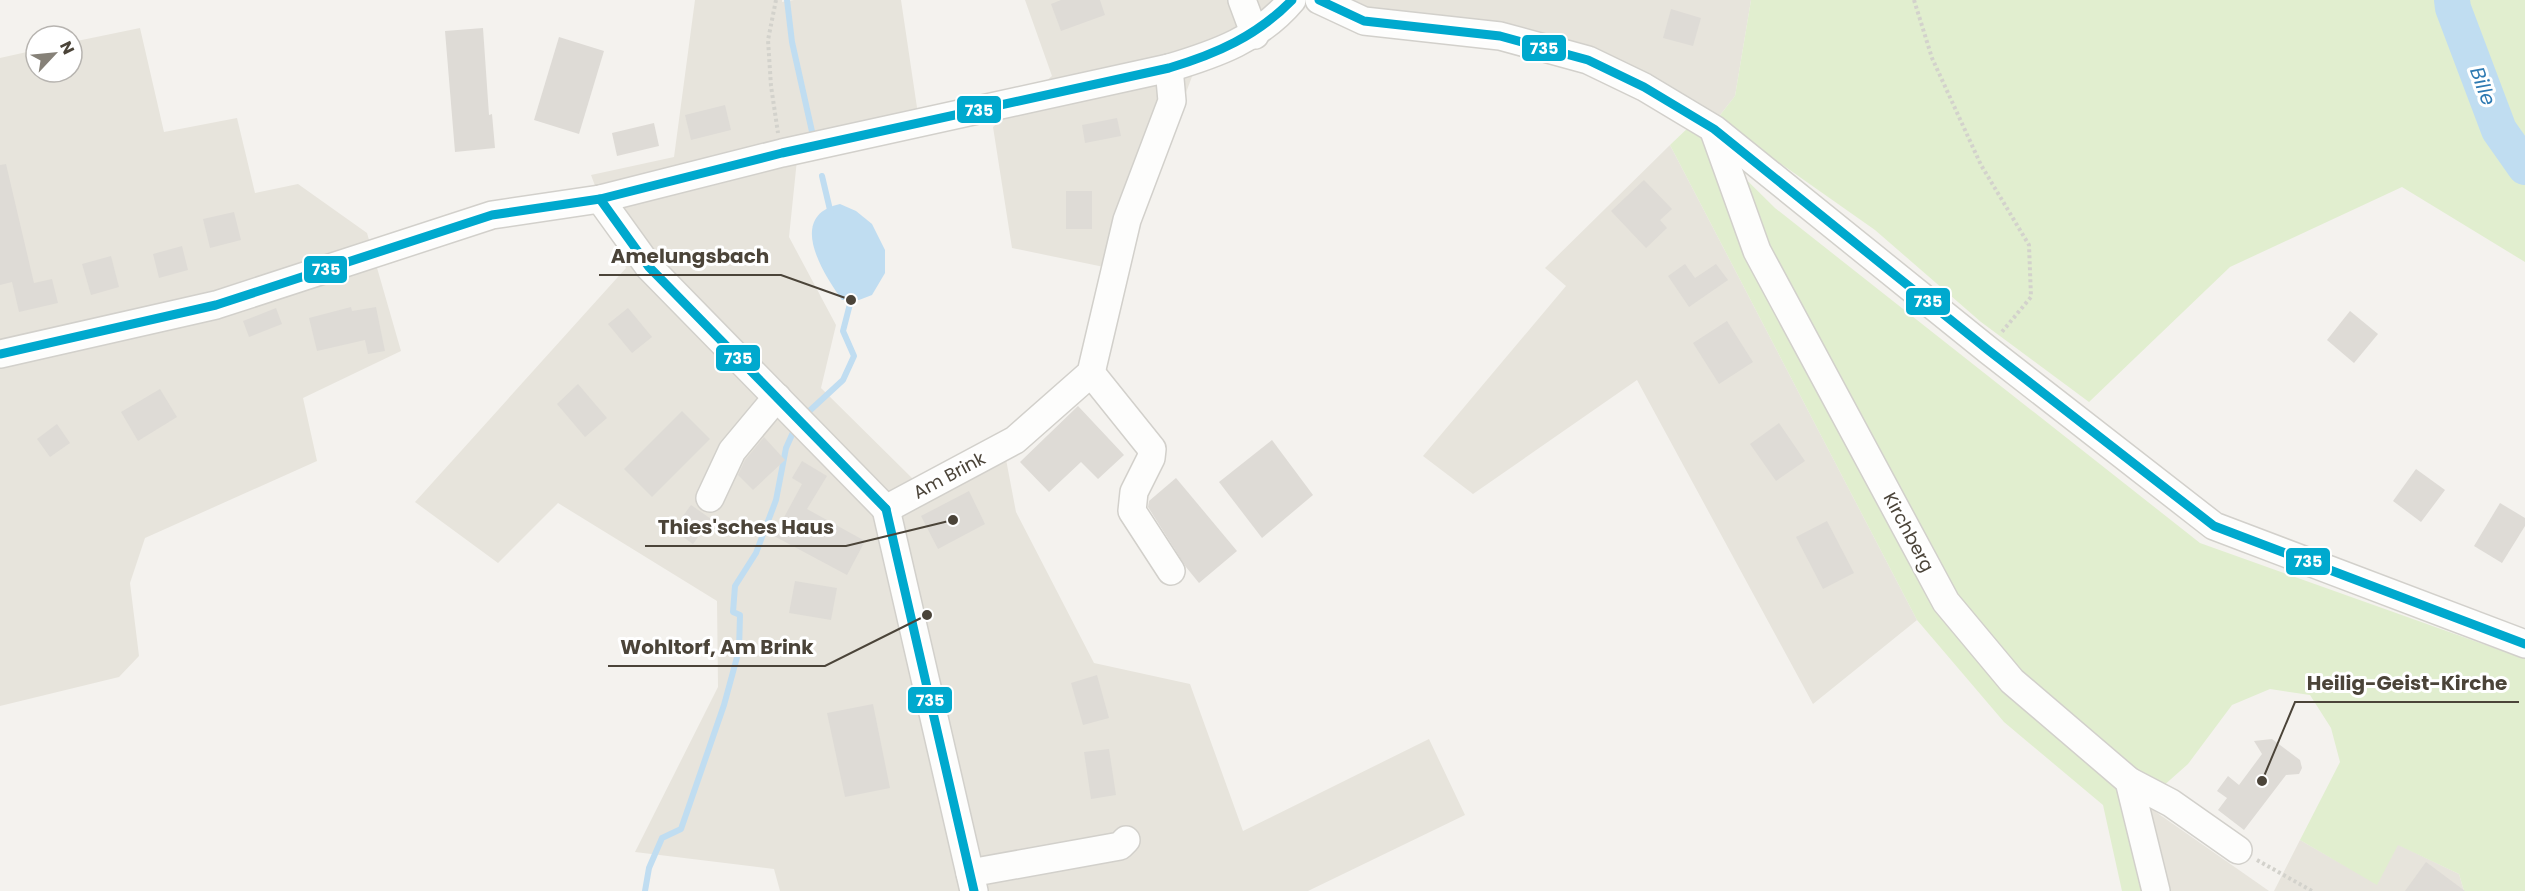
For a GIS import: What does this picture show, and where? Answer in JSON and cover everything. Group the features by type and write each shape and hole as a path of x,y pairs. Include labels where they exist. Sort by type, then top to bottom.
{"street":[{"path":"1242,0 1255,35"},
{"path":"0,354 216,305 492,215 600,199 782,153 1169,68 1216,54 1255,35 1292,0"},
{"path":"1319,0 1364,21 1500,36 1588,60 1644,87 1714,129 1988,350 2214,526 2525,644"},
{"path":"1169,68 1172,101 1127,220 1091,373 1152,449 1151,458 1134,492 1132,511 1170,571"},
{"name":"Kirchberg","path":"1714,129 1757,251 1946,602 2012,681 2129,781 2171,803 2238,850"},
{"path":"600,199 649,267 886,509 972,882 1120,846 1126,840"},
{"name":"Am Brink","path":"886,509 1015,440 1091,373"},
{"path":"710,498 732,451 777,398"},
{"path":"2129,781 2156,891"}],"path":[{"path":"776,0 768,40 771,86 782,153"},
{"path":"1914,0 1932,58 1981,165 2030,245 2031,297 1988,350"},
{"path":"2238,850 2313,891"}],"shaded area":[{"path":"695,0 782,0 782,2 901,0 919,121 798,150 789,237 836,325 821,388 913,479 1001,433 1016,512 1094,663 1190,684 1243,831 1429,739 1465,815 1308,891 780,891 774,869 635,852 718,687 717,601 558,503 498,563 415,502 626,268 591,175 674,157"},
{"path":"1025,0 1280,0 1193,74 1130,241 1104,267 1012,248 993,127 1052,76"},
{"path":"1333,0 1751,0 1735,96 1717,119 1690,102"},
{"path":"140,28 164,132 237,118 255,193 298,184 367,233 401,351 303,398 317,461 145,538 130,583 139,656 119,677 0,706 0,58 24,53 24,84 84,84 84,40"},
{"path":"1670,145 1917,620 1813,704 1637,380 1473,494 1423,456 1566,286 1545,268"},
{"path":"2143,803 2269,891 2166,891"},
{"path":"2300,840 2377,884 2397,844 2459,874 2464,891 2274,891"}],"green space":[{"path":"1751,0 2525,0 2525,262 2402,187 2230,267 2089,402 1981,322 1875,230 1717,119 1735,96"},
{"path":"1691,125 1775,208 2200,543 2525,659 2525,891 2464,891 2459,874 2398,845 2377,885 2300,840 2340,762 2331,728 2310,695 2270,689 2232,705 2188,764 2144,803 2166,891 2122,891 2103,805 2004,722 1917,620 1670,145"}],"water":[{"path":"840,204 856,211 872,224 885,250 885,273 872,295 859,300 842,300 826,275 814,246 812,233 815,220 824,210"}],"building":[{"path":"1061,0 1100,0 1105,15 1061,31 1051,4"},
{"path":"1671,9 1701,18 1693,46 1663,38"},
{"path":"483,28 489,115 492,114 495,148 455,152 445,31"},
{"path":"559,37 604,51 579,134 534,120"},
{"path":"725,105 731,130 691,140 685,115"},
{"path":"1117,118 1121,136 1085,143 1082,125"},
{"path":"654,123 659,146 617,156 612,133"},
{"path":"6,164 34,283 52,279 58,303 19,312 12,282 0,285 0,165"},
{"path":"1644,180 1672,209 1660,220 1667,228 1646,248 1611,211"},
{"path":"1066,191 1092,191 1092,229 1066,229"},
{"path":"234,212 241,240 210,248 203,219"},
{"path":"182,246 188,270 159,278 153,254"},
{"path":"111,256 119,287 91,295 82,264"},
{"path":"1685,264 1695,278 1716,264 1728,280 1689,307 1668,276"},
{"path":"351,307 352,311 376,307 385,351 368,354 365,340 317,351 309,318"},
{"path":"276,308 282,324 249,337 243,321"},
{"path":"628,308 652,337 632,353 608,324"},
{"path":"2350,311 2378,334 2354,363 2327,340"},
{"path":"1727,321 1753,362 1719,384 1693,343"},
{"path":"578,384 607,418 585,437 557,404"},
{"path":"160,389 177,417 138,441 121,412"},
{"path":"1078,406 1124,455 1098,479 1081,462 1049,492 1020,462"},
{"path":"682,411 710,439 652,497 624,469"},
{"path":"1779,423 1805,461 1776,481 1750,444"},
{"path":"57,424 70,443 50,457 37,439"},
{"path":"764,437 785,460 753,490 738,475 745,460"},
{"path":"1272,440 1313,495 1262,538 1219,482"},
{"path":"802,461 827,476 807,509 865,541 847,575 774,536 802,484 792,478"},
{"path":"2416,469 2445,490 2421,522 2393,501"},
{"path":"1176,478 1237,551 1199,583 1186,567 1148,507 1149,501"},
{"path":"969,491 985,524 938,549 921,516"},
{"path":"2500,503 2525,518 2525,526 2502,563 2474,546"},
{"path":"691,505 711,519 693,544 673,530"},
{"path":"1827,521 1854,573 1823,589 1796,537"},
{"path":"795,581 837,588 831,620 789,613"},
{"path":"1097,675 1109,718 1083,725 1071,683"},
{"path":"873,704 890,788 845,797 827,713"},
{"path":"2272,739 2300,760 2302,768 2299,774 2286,775 2244,830 2218,810 2227,798 2217,791 2228,776 2239,785 2262,754 2254,741"},
{"path":"1109,749 1116,795 1091,799 1084,752"},
{"path":"2426,862 2465,891 2405,891"}],"waterway":[{"path":"787,0 792,42 813,136"},
{"name":"Bille","path":"2452,0 2499,130 2525,167"},
{"path":"822,176 831,214"},
{"path":"805,415 843,380 854,356 843,331 851,300 850,294"},
{"path":"645,891 649,868 662,838 681,829 724,705 739,650 740,615 733,612 735,586 756,553 776,500 786,448 795,428"}],"transit line":[{"name":"735","path":"0,354 216,305 492,215 600,199 782,153 1169,68 1203,57 1250,34 1279,13 1292,0"},
{"name":"735","path":"1319,0 1364,21 1500,36 1588,60 1644,87 1714,129 1988,350 2214,526 2525,644"},
{"name":"735","path":"600,199 649,267 886,509"},
{"name":"735","path":"886,509 974,891"}],"place":[{"name":"Amelungsbach","path":"851,300"},
{"name":"Thies'sches Haus","path":"953,520"},
{"name":"Wohltorf, Am Brink","path":"927,615"},
{"name":"Heilig-Geist-Kirche","path":"2262,781"}]}
